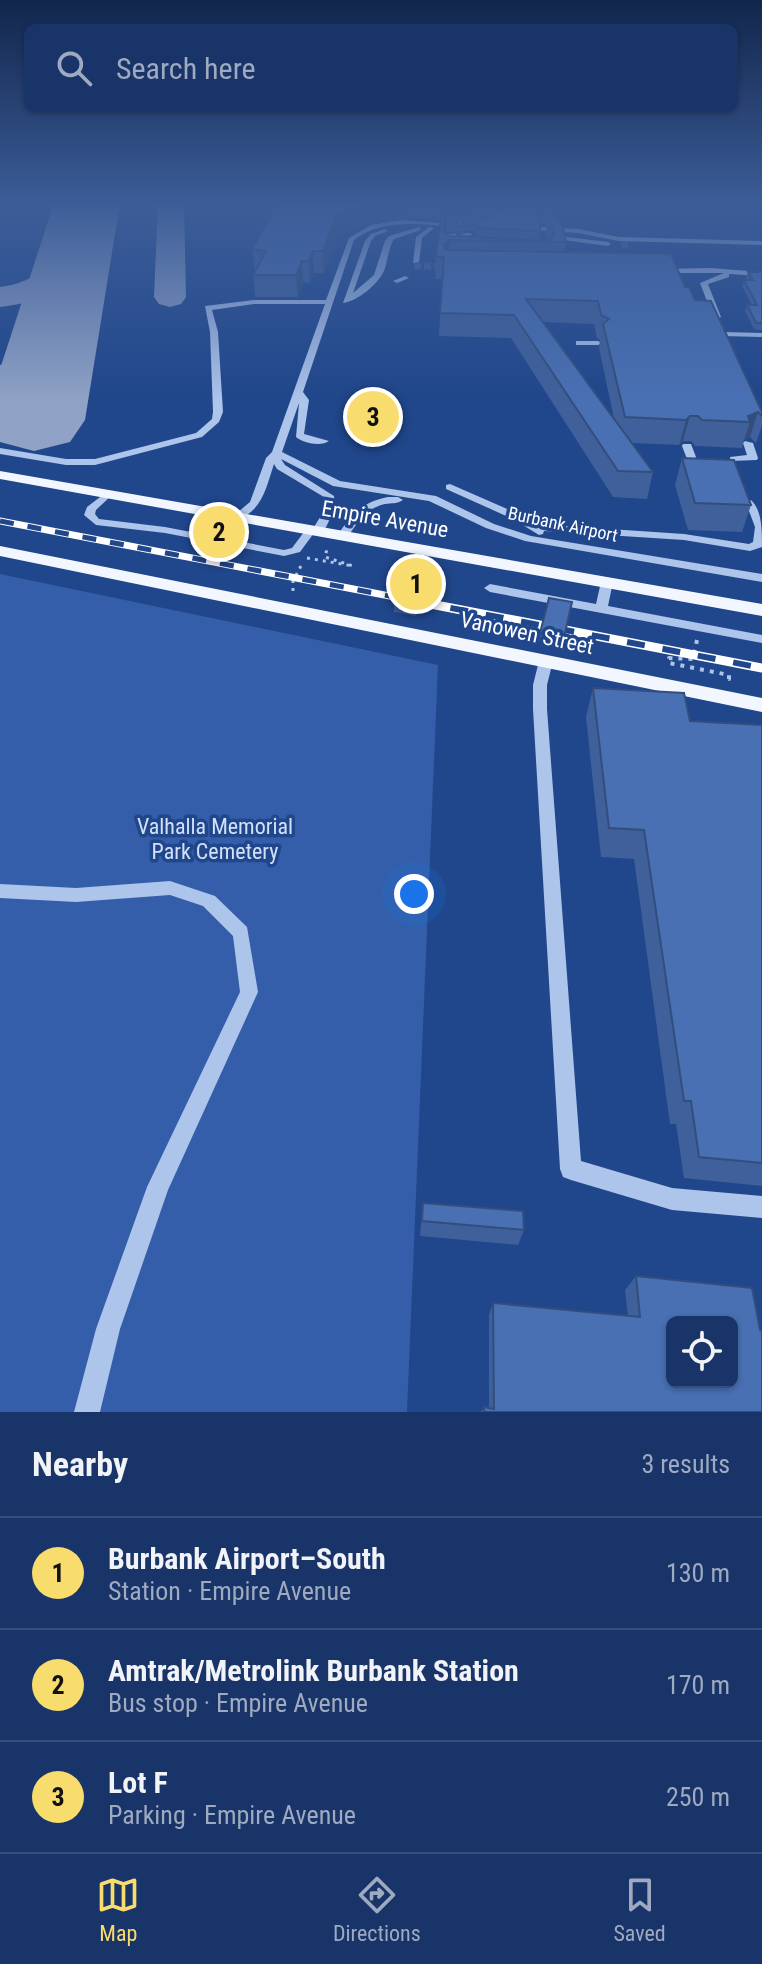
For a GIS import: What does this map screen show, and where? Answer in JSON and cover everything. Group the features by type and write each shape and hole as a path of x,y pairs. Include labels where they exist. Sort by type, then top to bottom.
{"main road":[{"name":"Empire Avenue","path":"0,475 238,517 315,536 343,536 762,610"},
{"name":"Vanowen Street","path":"0,551 762,705"}],"lane":[{"path":"108,494 91,509 89,515 96,522 165,530 284,553 296,550 315,536 330,509 329,496 281,467 276,460 341,269"},
{"path":"347,300 358,269"},
{"path":"324,315 347,300 378,274 379,269"},
{"path":"690,269 762,274"},
{"path":"731,349 704,283 726,275 762,274"},
{"path":"0,451 66,462 95,462 199,435 216,420 218,412 214,332 208,308 254,302 329,302"},
{"path":"724,334 762,335"},
{"path":"579,343 598,343"},
{"path":"298,393 304,400 299,435 304,439 324,441"},
{"path":"734,459 753,458 748,443"},
{"path":"687,446 691,457"},
{"path":"238,517 255,503 271,458 277,453"},
{"name":"Burbank Airport","path":"277,453 317,476 347,488 421,496 505,532 762,578"},
{"path":"450,487 504,510 553,543"},
{"path":"343,536 359,510 366,505 390,500 438,502"},
{"path":"531,527 684,537 750,548 759,544 761,527 751,503"},
{"path":"601,609 607,582"},
{"path":"490,588 762,639"},
{"path":"546,661 540,685 540,709 571,1169 672,1199 762,1207"},
{"path":"0,891 76,895 170,888 209,901 241,933 249,992 158,1187 108,1329 87,1412"}],"path":[{"path":"315,536 329,549 325,557"},
{"path":"293,591 293,578 305,558 354,564 307,553"},
{"path":"679,672 671,668 729,679 729,675 669,663 669,658 693,659 696,640"}],"green space":[{"name":"Valhalla Memorial Park Cemetery","path":"0,574 438,665 407,1412 0,1412"}],"building":[{"path":"256,269 299,269 296,275 253,275"},
{"path":"443,269 677,269 695,300 711,301 762,416 758,412 748,416 750,422 702,420 698,416 690,416 686,420 625,417 603,324 609,319 601,315 598,301 526,299 653,472 618,471 514,315 440,313"},
{"path":"748,272 762,272 762,323 756,323 747,305 757,305 744,280 753,280"},
{"path":"682,458 734,460 751,505 695,503"},
{"path":"413,563 434,567 416,609 394,605"},
{"path":"549,598 572,602 564,637 540,633"},
{"path":"593,688 684,693 690,721 762,725 762,1163 699,1157 691,1101 684,1101 644,830 609,828"},
{"path":"423,1203 523,1211 524,1230 422,1221"},
{"path":"636,1276 752,1288 762,1331 762,1412 484,1412 484,1407 494,1409 493,1303 640,1317"}],"taxiway":[{"path":"0,297 38,288 71,269"},
{"path":"170,269 170,297"},
{"path":"0,378 32,367 51,353"}],"runway":[{"path":"34,420 71,269"}],"railway":[{"path":"0,521 426,603"},
{"path":"415,601 762,668"}],"place":[{"name":"Lot F","path":"373,417"},
{"name":"Amtrak/Metrolink Burbank Station","path":"219,532"},
{"name":"Burbank Airport–South","path":"416,584"}]}
